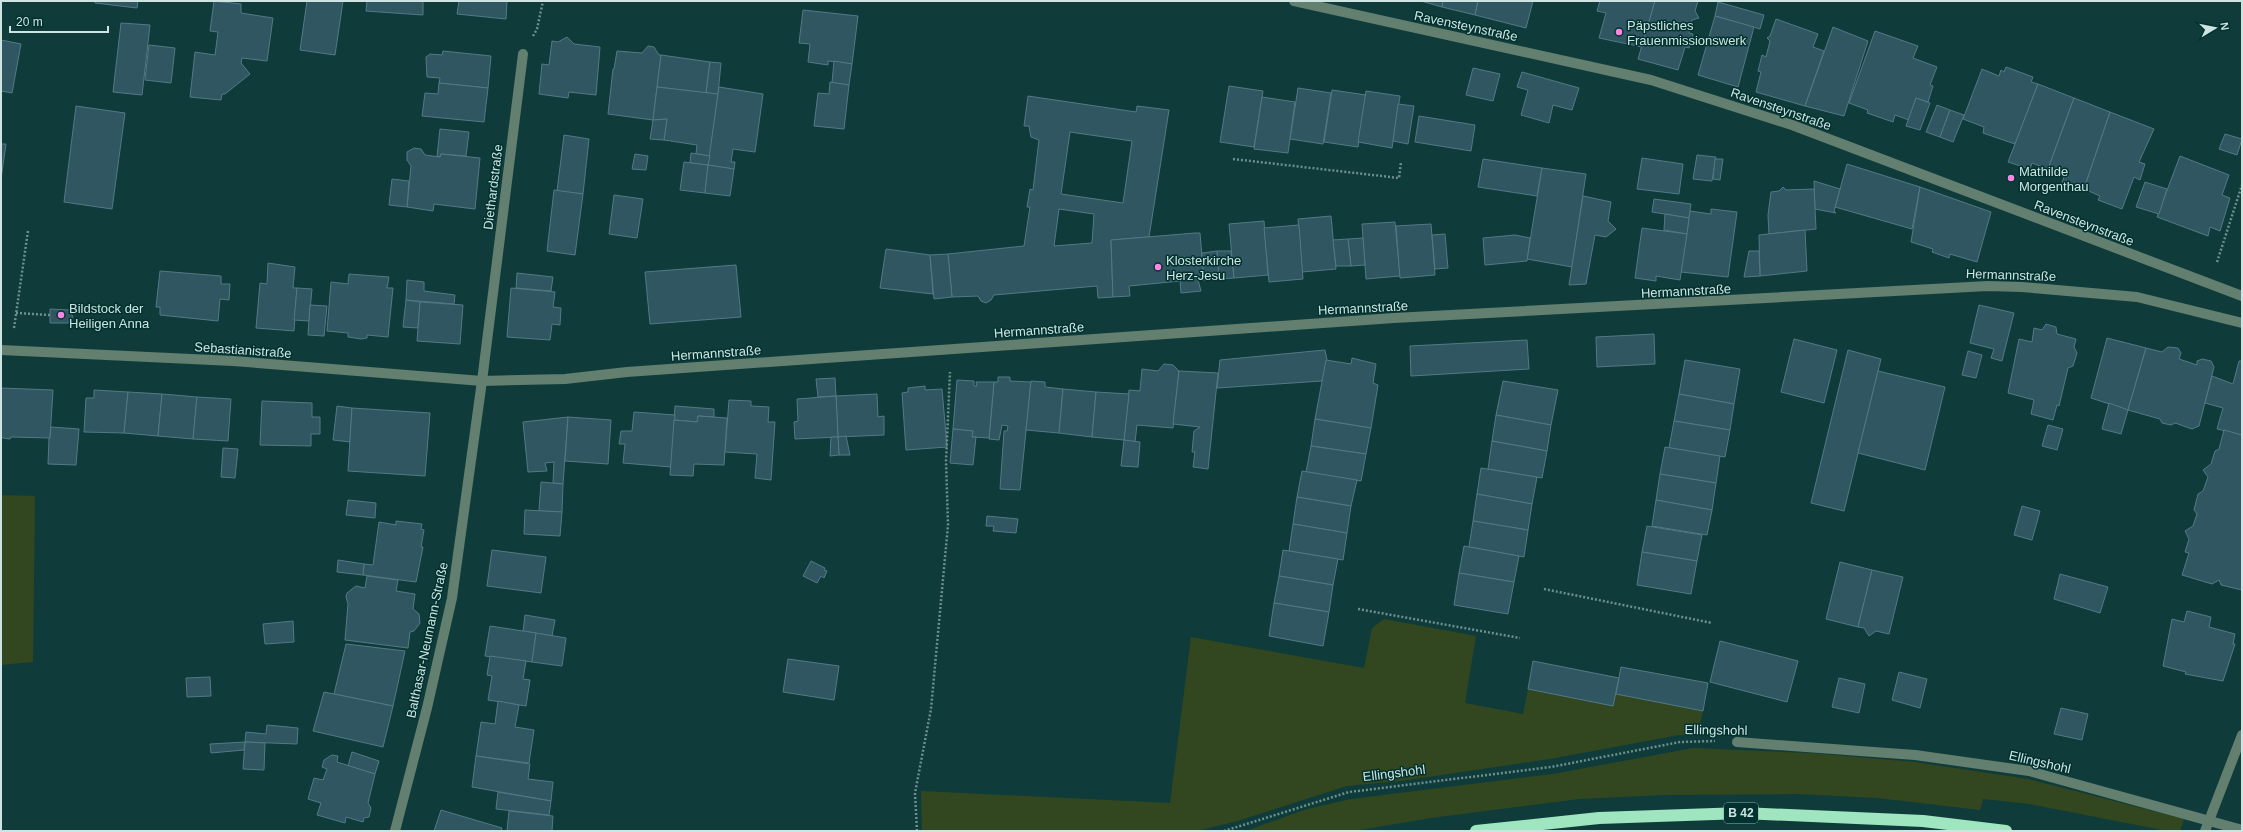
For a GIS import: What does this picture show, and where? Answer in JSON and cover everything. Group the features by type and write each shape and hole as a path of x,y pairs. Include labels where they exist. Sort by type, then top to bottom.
{"highway":[{"name":"B 42","path":"1476,831 1599,818 1743,813 1923,821 2006,831"}],"street":[{"name":"Ravensteynstraße","path":"1294,1 1651,80 1792,125 2242,296"},
{"name":"Diethardstraße","path":"482,381 523,54"},
{"name":"Hermannstraße","path":"482,381 565,379 627,372 1394,318 1586,309 1980,286 2022,286 2137,297 2242,323"},
{"name":"Sebastianistraße","path":"6,350 233,361 482,381"},
{"name":"Balthasar-Neumann-Straße","path":"395,831 427,708 452,598 482,381"},
{"path":"2205,831 2242,735"},
{"name":"Ellingshohl","path":"1736,742 1915,755 2030,771 2242,830"}],"path":[{"path":"523,54 537,29 543,1"},
{"path":"1233,159 1399,178 1401,162"},
{"path":"2210,285 2242,185"},
{"path":"6,350 16,313 28,231"},
{"path":"16,313 50,315"},
{"path":"917,831 916,793 931,709 948,525 946,461 951,380"},
{"path":"1544,589 1712,623"},
{"path":"1358,609 1520,638"},
{"name":"Ellingshohl","path":"1224,831 1349,792 1551,767 1680,742 1736,742"}],"green space":[{"path":"1,495 35,496 33,662 1,665"},
{"path":"1384,619 1476,636 1465,703 1523,714 1528,689 1612,706 1616,694 1703,711 1697,736 1679,735 1550,759 1401,781 1347,786 1234,822 1196,831 922,831 921,791 1170,803 1191,637 1364,668 1372,628"},
{"path":"1693,748 1810,753 1915,762 2028,779 2184,819 2180,831 2167,831 2030,804 1983,799 1980,810 1877,798 1798,794 1664,795 1579,799 1431,818 1353,831 1246,831 1307,809 1351,799 1553,774"}],"building":[{"path":"95,1 138,1 137,8 95,3"},
{"path":"214,1 241,4 241,13 273,18 267,61 242,58 241,63 250,74 225,94 222,94 221,100 190,97 195,52 215,55 218,32 210,31"},
{"path":"307,1 343,1 335,55 300,50"},
{"path":"367,1 423,1 423,15 366,11"},
{"path":"459,1 507,1 506,19 457,14"},
{"path":"1421,1 1443,1 1442,7"},
{"path":"1443,1 1478,1 1475,15 1442,7"},
{"path":"1478,1 1533,1 1526,28 1475,15"},
{"path":"1600,1 1655,1 1642,47 1599,38 1606,13 1597,11"},
{"path":"1655,1 1698,1 1695,11 1699,18 1692,20 1689,33 1693,34 1689,48 1685,47 1678,70 1638,59"},
{"path":"1718,2 1764,15 1760,29 1715,16"},
{"path":"803,10 858,16 852,64 828,61 828,65 808,62 810,44 799,43"},
{"path":"1715,16 1754,27 1738,87 1698,75"},
{"path":"1776,19 1818,34 1813,47 1824,51 1805,106 1756,92 1761,72 1758,71 1762,55 1766,57 1770,41 1767,38 1770,36"},
{"path":"121,23 150,25 142,95 113,92"},
{"path":"1833,27 1868,41 1844,116 1805,106"},
{"path":"1875,31 1918,46 1913,58 1937,67 1930,85 1933,86 1928,102 1916,98 1909,120 1895,115 1893,122 1867,113 1868,110 1849,103"},
{"path":"567,37 574,44 600,47 596,95 569,92 568,98 539,94 542,64 549,65 552,41 558,42"},
{"path":"1,40 21,44 12,93 1,91"},
{"path":"149,45 175,48 171,83 145,80"},
{"path":"648,46 654,47 659,55 661,55 653,120 608,114 613,69 617,51 642,53"},
{"path":"443,51 491,56 488,88 439,83 440,78 427,77 426,57 430,54 442,55"},
{"path":"661,55 710,62 706,93 657,87"},
{"path":"834,61 852,64 849,85 832,83"},
{"path":"710,62 721,63 718,94 706,93"},
{"path":"2006,67 2033,77 2031,82 2038,84 2015,144 1983,133 1984,127 1963,119 1982,69 1999,76 2001,70 2004,72"},
{"path":"1473,68 1500,74 1493,101 1466,95"},
{"path":"1522,72 1579,88 1572,110 1553,105 1549,123 1521,115 1528,90 1517,87"},
{"path":"830,82 849,85 844,129 814,126 818,93 829,94"},
{"path":"439,83 488,88 484,122 422,116 425,93 438,94"},
{"path":"2038,84 2074,98 2048,169 2032,163 2030,169 2008,162"},
{"path":"1229,86 1263,91 1254,147 1220,142"},
{"path":"657,87 718,94 710,156 696,154 697,145 664,140 667,119 653,120"},
{"path":"719,87 763,94 755,152 733,149 731,162 735,162 734,169 708,165"},
{"path":"1298,88 1331,93 1323,144 1290,139"},
{"path":"1332,90 1366,95 1358,147 1324,142"},
{"path":"1366,91 1400,96 1392,148 1358,142"},
{"path":"1028,96 1136,112 1137,106 1169,110 1149,237 1111,240 1113,297 1098,298 1097,286 994,295 991,300 986,303 981,301 978,296 952,297 948,254 1024,246 1030,207 1027,207 1030,189 1033,190 1039,140 1031,137 1029,126 1024,126","holes":["1070,132 1132,141 1123,203 1061,194","1059,209 1094,214 1092,243 1054,246"]},
{"path":"1262,97 1295,102 1288,153 1254,149"},
{"path":"1916,98 1930,103 1920,130 1906,126"},
{"path":"2074,98 2110,112 2084,189 2062,182 2065,175 2048,169"},
{"path":"1398,104 1414,106 1408,144 1393,141"},
{"path":"1937,105 1950,110 1940,137 1926,132"},
{"path":"76,106 125,113 112,209 64,202"},
{"path":"1950,110 1964,115 1953,142 1940,137"},
{"path":"2110,112 2154,129 2139,162 2145,164 2140,180 2134,177 2122,209 2098,200 2100,196 2084,189"},
{"path":"1419,116 1475,125 1471,151 1415,142"},
{"path":"667,119 664,140 650,139 653,120"},
{"path":"440,129 469,132 466,156 441,154 440,157 437,156"},
{"path":"2225,134 2242,139 2237,155 2219,149"},
{"path":"564,135 589,139 583,194 557,191"},
{"path":"1,144 6,144 1,179"},
{"path":"414,148 421,149 425,155 440,157 441,154 480,158 475,209 434,204 433,211 407,207 411,166 407,160 407,152"},
{"path":"691,153 710,156 708,165 690,163"},
{"path":"635,154 648,156 646,170 632,169"},
{"path":"1697,155 1716,157 1712,181 1693,179"},
{"path":"2180,156 2229,175 2222,195 2230,198 2220,231 2210,227 2208,236 2157,217"},
{"path":"1642,158 1683,164 1679,194 1637,189"},
{"path":"1483,159 1542,168 1537,196 1478,187"},
{"path":"1715,159 1723,159 1720,180 1713,179"},
{"path":"684,162 708,165 705,193 680,190"},
{"path":"1847,164 1920,187 1912,229 1835,207"},
{"path":"708,165 734,169 730,196 705,193"},
{"path":"1542,168 1586,174 1572,267 1527,259"},
{"path":"392,179 409,181 407,207 389,205"},
{"path":"1814,181 1840,189 1834,211 1836,213 1815,209"},
{"path":"2145,182 2167,189 2159,214 2136,207"},
{"path":"1783,187 1786,190 1814,189 1816,229 1769,234 1768,215 1771,192 1779,191"},
{"path":"1920,187 1991,212 1977,262 1950,254 1949,258 1932,252 1933,249 1911,242"},
{"path":"554,190 583,194 575,255 547,251"},
{"path":"614,195 643,199 637,238 609,234"},
{"path":"1583,196 1611,202 1608,221 1616,229 1606,237 1595,235 1586,284 1569,285"},
{"path":"1654,199 1691,204 1689,218 1652,212"},
{"path":"1711,209 1737,212 1728,277 1681,272 1690,211 1711,214"},
{"path":"1665,214 1689,218 1687,234 1664,230"},
{"path":"1331,216 1336,269 1302,272 1298,219"},
{"path":"1264,221 1268,275 1234,278 1229,224"},
{"path":"1395,222 1400,276 1366,279 1362,224"},
{"path":"1431,224 1435,275 1400,278 1396,226"},
{"path":"1299,225 1303,279 1269,282 1264,228"},
{"path":"1642,228 1687,234 1680,280 1656,276 1656,281 1635,278"},
{"path":"1805,230 1807,271 1760,276 1759,235"},
{"name":"Klosterkirche Herz-Jesu","path":"1200,233 1204,280 1198,280 1201,291 1181,293 1180,281 1129,286 1130,296 1113,297 1111,240"},
{"path":"1445,234 1448,268 1435,269 1432,235"},
{"path":"1515,235 1530,238 1527,261 1485,265 1483,238"},
{"path":"1363,238 1365,265 1351,266 1348,239"},
{"path":"1348,239 1351,266 1336,266 1333,240"},
{"path":"886,249 930,255 933,294 880,288"},
{"path":"1217,251 1231,251 1234,278 1219,279"},
{"path":"1217,251 1219,279 1204,280 1202,253"},
{"path":"1749,251 1759,251 1760,276 1744,277"},
{"path":"948,254 952,297 934,299 930,255"},
{"path":"268,263 295,267 293,288 297,288 294,331 256,328 260,283 267,284"},
{"path":"736,265 741,317 650,324 645,272"},
{"path":"160,271 221,276 221,284 230,284 229,300 220,299 218,321 160,315 160,307 156,307"},
{"path":"517,273 553,277 551,291 516,288"},
{"path":"349,274 389,277 387,288 393,288 388,337 367,335 367,338 361,339 348,337 348,333 327,331 331,282 348,284"},
{"path":"407,280 424,282 424,291 455,295 454,304 406,300"},
{"path":"297,288 312,289 309,321 294,320"},
{"path":"511,288 555,292 553,307 561,308 560,325 552,324 550,340 507,337"},
{"path":"406,300 420,302 418,328 403,327"},
{"path":"420,302 463,305 460,344 417,341"},
{"path":"310,305 327,306 324,336 308,335"},
{"path":"1979,305 2014,313 2002,361 1991,358 1994,349 1970,343"},
{"path":"50,309 69,310 73,317 68,321 69,323 50,323"},
{"path":"2046,324 2056,327 2057,334 2076,339 2074,347 2077,353 2073,366 2068,368 2059,406 2057,405 2053,420 2031,414 2034,400 2008,393 2019,339 2032,342 2034,328 2042,330"},
{"path":"1654,334 1655,364 1597,367 1596,337"},
{"path":"2107,338 2146,348 2128,410 2091,398"},
{"path":"1794,339 1837,350 1824,403 1781,392"},
{"path":"1527,340 1529,369 1411,376 1410,346"},
{"path":"2168,347 2178,348 2181,353 2179,359 2197,365 2197,361 2202,359 2211,361 2214,367 2199,426 2192,429 2175,423 2171,425 2162,423 2160,419 2128,410 2146,348 2162,352"},
{"path":"1325,350 1327,360 1322,381 1217,388 1220,360"},
{"path":"1848,350 1881,359 1844,511 1811,503"},
{"path":"1968,351 1982,355 1976,378 1962,375"},
{"path":"1352,358 1376,364 1373,383 1378,385 1371,428 1315,419 1326,360 1351,364"},
{"path":"1685,360 1740,369 1734,404 1679,394"},
{"path":"2239,361 2242,361 2242,435 2217,429 2223,408 2205,403 2212,376 2233,384"},
{"path":"1164,364 1173,365 1179,371 1173,428 1137,425 1135,442 1124,440 1129,390 1140,391 1142,369 1158,371"},
{"path":"1179,371 1218,373 1208,469 1193,467 1195,452 1192,452 1194,431 1200,427 1173,424"},
{"path":"1878,371 1945,387 1925,470 1858,453"},
{"path":"998,377 1010,377 1010,381 1031,382 1020,490 1000,489 1004,431 1007,431 1008,426 1002,425 999,440 989,439 994,382 998,382"},
{"path":"835,378 836,396 818,397 816,379"},
{"path":"957,380 974,381 974,386 977,386 976,382 994,382 989,438 972,437 973,431 953,429"},
{"path":"1031,381 1045,382 1045,387 1063,389 1059,433 1026,430"},
{"path":"1503,381 1558,390 1551,425 1496,415"},
{"path":"925,386 925,390 942,389 947,447 906,450 902,393 908,392 908,388"},
{"path":"1,388 53,390 50,438 11,437 10,439 3,438 1,436"},
{"path":"1063,389 1096,392 1092,437 1059,433"},
{"path":"94,390 128,392 124,433 84,432 86,398 94,398"},
{"path":"128,392 162,394 158,436 124,433"},
{"path":"1096,392 1129,394 1124,440 1092,437"},
{"path":"162,394 197,397 193,439 158,436"},
{"path":"877,394 878,417 884,416 884,435 838,437 836,396"},
{"path":"1679,394 1734,404 1730,430 1674,421"},
{"path":"836,396 838,437 795,439 794,422 798,421 797,399"},
{"path":"197,397 231,399 228,441 193,439"},
{"path":"729,400 751,401 751,406 769,407 768,422 775,422 771,480 755,478 757,454 725,452"},
{"path":"262,401 312,403 312,417 320,417 320,434 311,434 311,446 260,445"},
{"path":"2109,403 2128,410 2121,434 2102,429"},
{"path":"337,406 352,408 350,442 333,440"},
{"path":"675,406 714,409 714,417 698,416 697,422 674,420"},
{"path":"352,408 430,413 425,476 348,471"},
{"path":"634,412 675,415 671,467 623,463 625,444 619,444 621,431 632,431"},
{"path":"1496,415 1551,425 1547,451 1492,441"},
{"path":"698,416 727,418 724,465 694,464 693,476 670,475 674,420 697,422"},
{"path":"568,417 563,484 553,483 554,462 545,463 547,471 528,472 523,422"},
{"path":"568,417 611,420 608,464 565,461"},
{"path":"1315,419 1371,428 1366,454 1311,446"},
{"path":"1674,421 1730,430 1725,457 1669,448"},
{"path":"2048,425 2063,429 2057,450 2042,446"},
{"path":"51,427 79,429 76,465 48,464"},
{"path":"953,429 973,431 972,437 976,437 973,465 950,463"},
{"path":"2224,430 2242,435 2242,590 2221,585 2219,580 2212,584 2182,575 2189,553 2185,552 2189,539 2185,531 2193,526 2197,514 2194,510 2198,494 2203,491 2208,477 2203,470 2211,464 2215,451 2219,449"},
{"path":"846,436 850,455 839,455 838,437"},
{"path":"831,437 838,437 839,455 830,456"},
{"path":"1124,440 1140,442 1138,467 1121,466"},
{"path":"1492,441 1547,451 1542,478 1488,469"},
{"path":"1311,446 1366,454 1361,481 1306,472"},
{"path":"1665,447 1720,456 1716,483 1660,474"},
{"path":"223,448 238,449 235,478 221,477"},
{"path":"1481,468 1537,477 1532,504 1477,494"},
{"path":"1302,471 1357,480 1351,506 1297,497"},
{"path":"1660,474 1716,483 1712,510 1656,500"},
{"path":"541,482 563,484 562,512 539,511"},
{"path":"1477,494 1532,504 1528,530 1473,521"},
{"path":"1297,497 1351,506 1347,533 1293,524"},
{"path":"348,500 376,503 375,518 346,515"},
{"path":"1656,500 1712,510 1707,535 1652,526"},
{"path":"2022,506 2040,511 2032,540 2014,535"},
{"path":"525,510 562,512 560,536 524,534"},
{"path":"987,516 1018,519 1016,533 993,531 994,526 986,526"},
{"path":"396,521 422,524 421,529 424,530 421,547 423,547 416,582 363,575 364,564 373,565 379,522 396,525"},
{"path":"1473,521 1528,530 1524,557 1469,547"},
{"path":"1293,524 1347,533 1343,560 1289,551"},
{"path":"1647,526 1702,535 1697,561 1642,552"},
{"path":"1464,546 1519,556 1514,582 1459,573"},
{"path":"492,550 546,557 541,593 487,586"},
{"path":"1283,550 1338,559 1333,585 1279,576"},
{"path":"1642,552 1697,561 1691,594 1637,585"},
{"path":"338,560 364,564 363,575 337,572"},
{"path":"811,561 825,568 824,570 827,571 824,578 821,576 817,583 803,576"},
{"path":"1840,562 1872,570 1858,627 1826,619"},
{"path":"1872,570 1903,577 1889,634 1876,631 1869,636 1864,628 1858,627"},
{"path":"1459,573 1514,582 1508,614 1454,605"},
{"path":"2060,574 2108,587 2100,613 2054,599"},
{"path":"367,576 398,580 396,591 415,594 413,609 419,614 420,623 414,631 410,632 408,648 345,640 348,604 346,597 347,593 356,586 365,588"},
{"path":"1279,576 1333,585 1329,612 1274,603"},
{"path":"1274,603 1329,612 1323,646 1269,636"},
{"path":"2187,611 2211,617 2209,627 2235,634 2233,644 2235,644 2223,681 2185,674 2186,672 2163,666 2172,619 2184,622"},
{"path":"525,615 555,620 552,636 523,631"},
{"path":"293,621 294,642 265,644 263,624"},
{"path":"490,626 536,633 532,662 485,656"},
{"path":"536,633 566,638 562,666 532,662"},
{"path":"1720,641 1798,661 1787,702 1710,682"},
{"path":"346,644 405,651 393,706 334,694"},
{"path":"490,656 526,661 523,679 530,680 526,706 488,700 492,676 487,675"},
{"path":"788,659 839,666 834,700 783,692"},
{"path":"1533,661 1619,678 1613,706 1528,689"},
{"path":"1621,667 1708,683 1703,711 1616,694"},
{"path":"1899,672 1927,679 1920,708 1892,700"},
{"path":"210,677 211,696 187,697 186,678"},
{"path":"1839,678 1865,684 1859,713 1832,707"},
{"path":"324,692 393,706 383,747 313,731"},
{"path":"498,701 519,705 515,727 534,730 529,763 476,756 481,722 495,724"},
{"path":"2061,708 2088,714 2082,740 2054,734"},
{"path":"267,725 298,728 297,744 245,742 246,732 266,734"},
{"path":"245,742 265,743 264,770 243,769"},
{"path":"245,742 244,750 211,753 210,744"},
{"path":"352,752 379,761 375,774 348,766"},
{"path":"332,755 338,756 337,762 375,774 368,803 371,808 369,817 364,818 363,822 346,817 345,823 317,815 321,803 308,799 314,778 323,780 327,769 322,767 324,760"},
{"path":"476,756 530,764 528,779 553,782 551,801 472,787"},
{"path":"498,792 551,801 549,815 496,809"},
{"path":"441,810 502,828 501,831 434,831"},
{"path":"509,811 553,816 552,831 507,831"}],"place":[{"name":"Päpstliches Frauenmissionswerk","path":"1619,32"},
{"name":"Mathilde Morgenthau","path":"2011,178"},
{"name":"Klosterkirche Herz-Jesu","path":"1158,267"},
{"name":"Bildstock der Heiligen Anna","path":"61,315"}]}
